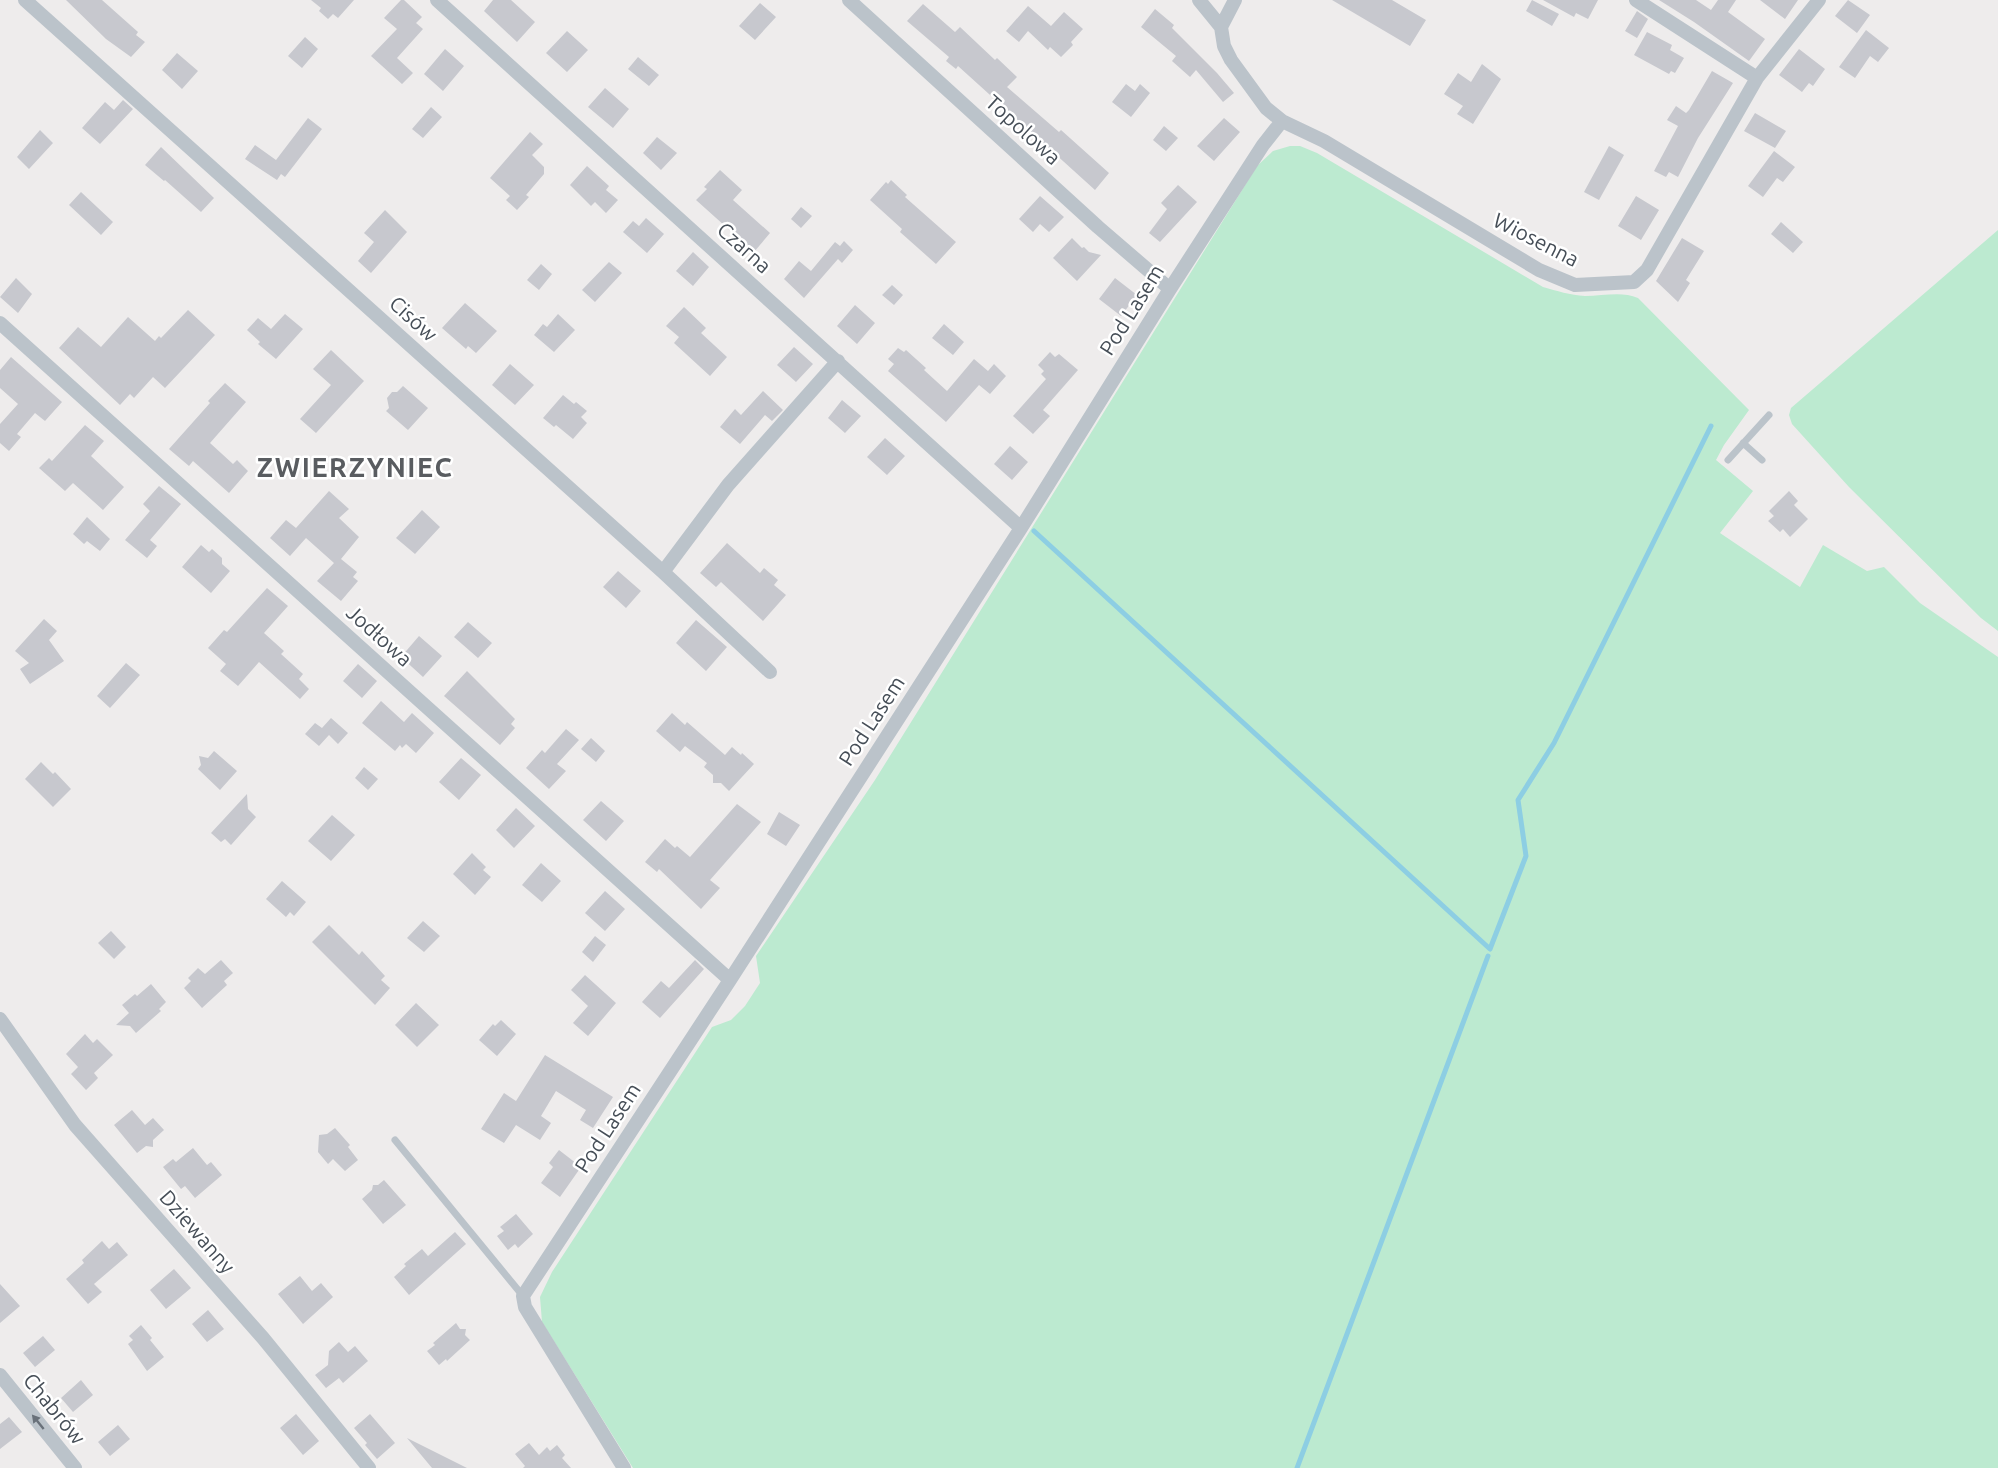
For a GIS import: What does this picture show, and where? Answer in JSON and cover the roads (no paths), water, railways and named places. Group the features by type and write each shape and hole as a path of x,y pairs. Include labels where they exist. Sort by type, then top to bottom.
{"street":[{"name":"Cisów","path":"25,0 663,572 770,672"},
{"name":"Czarna","path":"437,0 1021,528"},
{"name":"Topolowa","path":"849,0 1098,227 1170,289"},
{"path":"1198,0 1221,27 1224,46 1231,60 1266,108 1282,121"},
{"path":"1221,27 1235,0"},
{"path":"1636,0 1757,78"},
{"name":"Wiosenna","path":"1282,121 1324,141 1539,270 1575,285 1634,282 1647,270 1757,78 1819,0"},
{"name":"Pod Lasem","path":"524,1296 1021,528 1170,289 1263,145 1282,121"},
{"name":"Jodłowa","path":"0,323 730,980"},
{"path":"663,572 728,485 838,361"},
{"name":"Dziewanny","path":"0,1019 75,1125 263,1338 369,1468"},
{"path":"524,1296 525,1307 624,1468"},
{"name":"Chabrów","path":"0,1375 75,1468"}],"lane":[{"path":"1728,460 1769,415"},
{"path":"1743,443 1762,460"},
{"path":"395,1140 524,1296"}],"waterway":[{"path":"1034,531 1490,949 1526,856 1518,800 1554,743 1711,426"},
{"path":"1297,1468 1488,956"}],"district":[{"name":"ZWIERZYNIEC","path":"355,468"}]}
